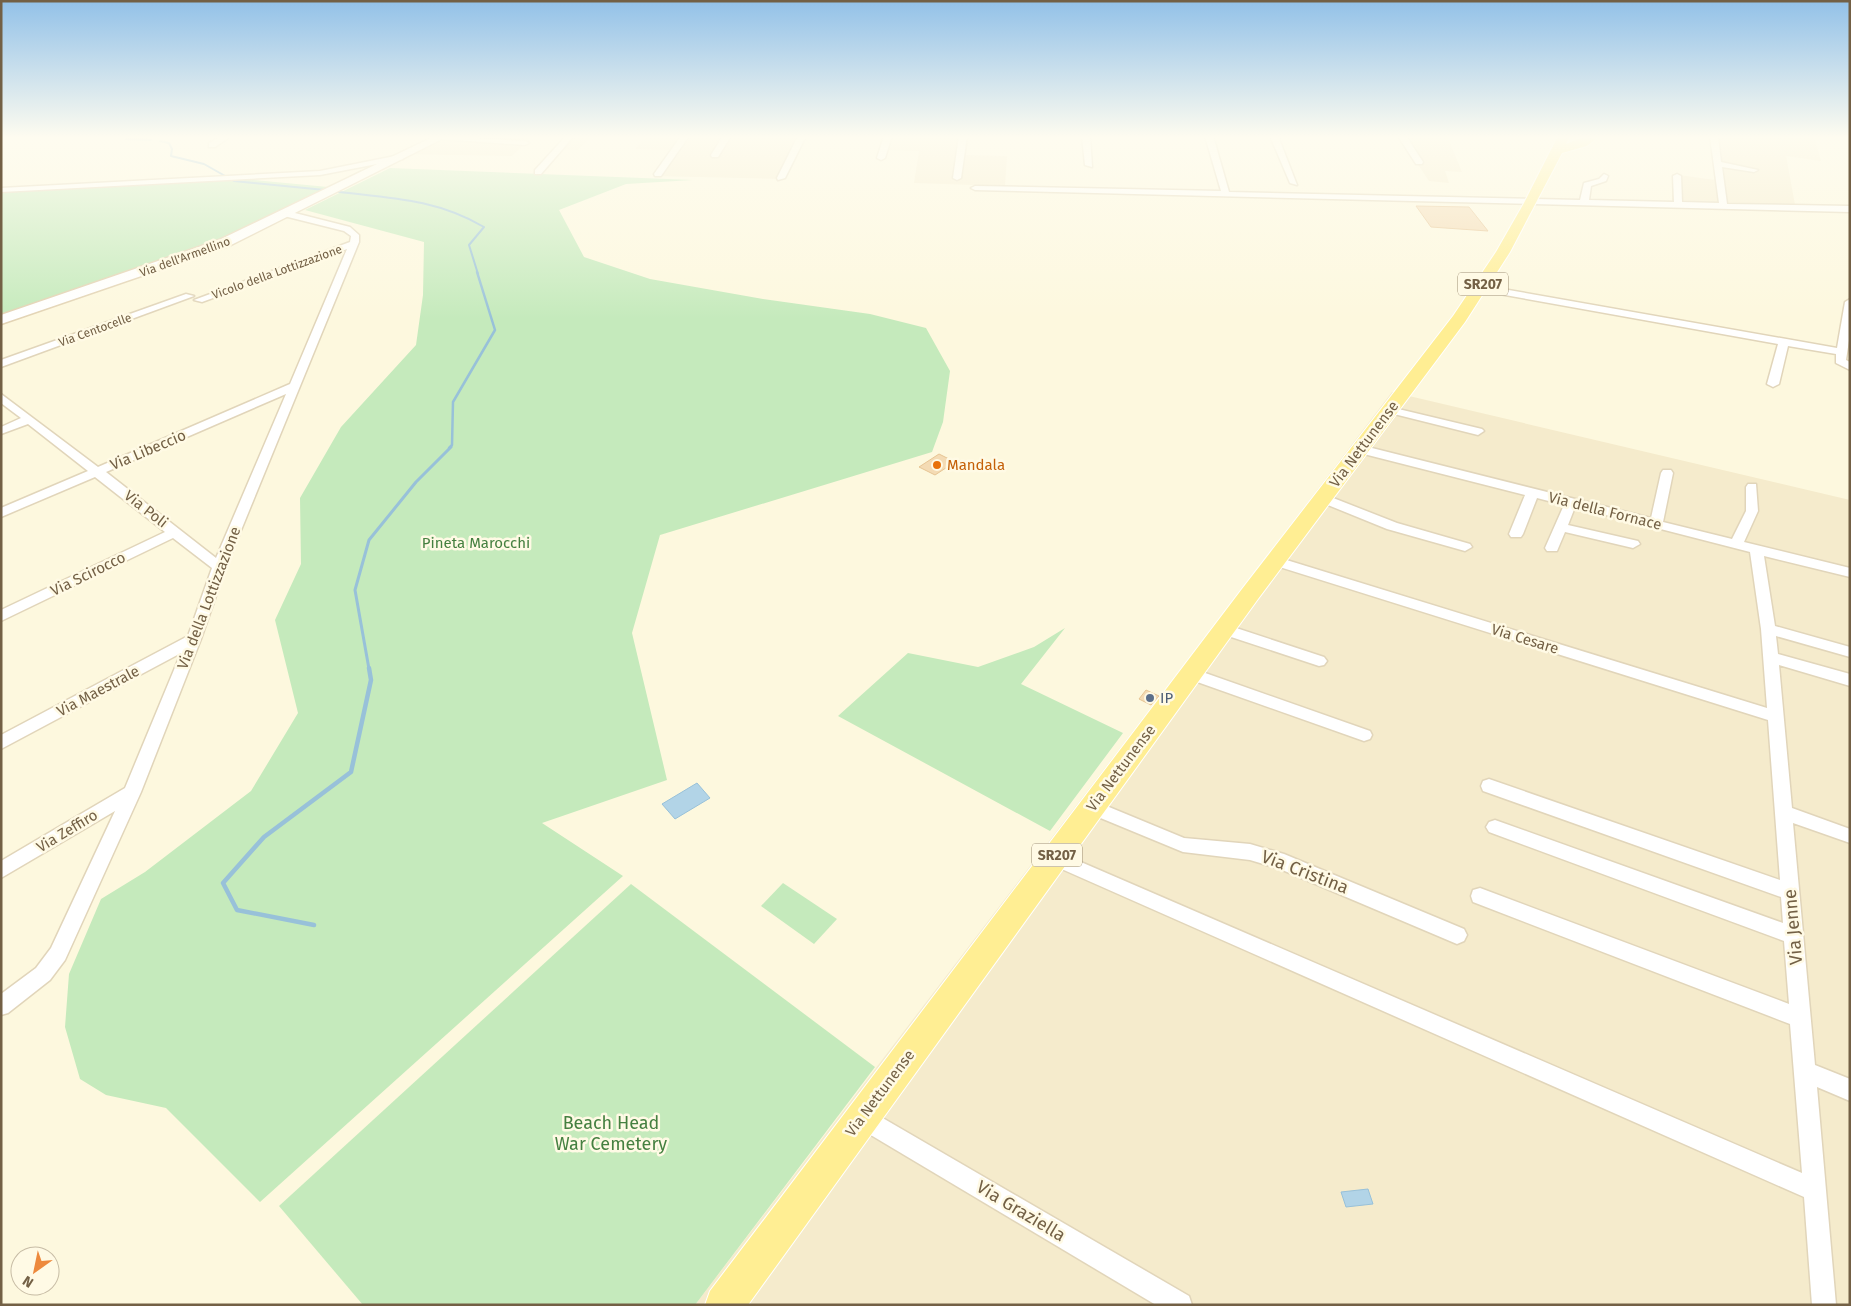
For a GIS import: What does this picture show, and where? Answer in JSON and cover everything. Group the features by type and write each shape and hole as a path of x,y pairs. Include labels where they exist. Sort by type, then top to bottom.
{"main road":[{"name":"Via Nettunense","path":"724,1305 1224,629 1480,288 1534,197"}],"street":[{"name":"Via dell'Armellino","path":"1,320 196,255 320,197"},
{"path":"1326,197 1531,203 1584,202 1850,208"},
{"path":"1584,202 1585,197"},
{"path":"1678,197 1678,204"},
{"path":"1722,197 1723,205"},
{"path":"286,214 347,229 356,236 354,244"},
{"name":"Vicolo della Lottizzazione","path":"200,300 354,244"},
{"name":"Via della Lottizzazione","path":"1,1006 43,974 56,960 132,792 194,639 219,567 354,244"},
{"path":"1480,288 1586,308 1677,321 1841,352"},
{"name":"Via Centocelle","path":"1,364 189,296"},
{"path":"1850,302 1840,363 1850,367"},
{"path":"1773,384 1784,342"},
{"name":"Via Libeccio","path":"1,513 295,386"},
{"name":"Via Poli","path":"1,397 219,567"},
{"path":"1390,410 1478,431"},
{"path":"1,431 30,419"},
{"name":"Via della Fornace","path":"1360,449 1850,573"},
{"path":"1656,524 1667,473"},
{"path":"1736,544 1752,511 1752,487"},
{"path":"1516,534 1532,493"},
{"path":"1323,498 1392,526 1465,547"},
{"path":"1552,548 1571,502"},
{"path":"1560,528 1633,544"},
{"name":"Via Scirocco","path":"1,616 175,532"},
{"name":"Via Jenne","path":"1756,549 1771,658 1824,1305"},
{"name":"Via Cesare","path":"1275,561 1776,717"},
{"path":"1224,629 1319,661"},
{"path":"1768,629 1850,652"},
{"name":"Via Maestrale","path":"1,743 194,639"},
{"path":"1771,658 1850,680"},
{"path":"1191,674 1364,735"},
{"path":"1489,786 1790,892"},
{"name":"Via Zeffiro","path":"1,870 132,792"},
{"name":"Via Cristina","path":"1092,807 1183,845 1250,852 1284,862 1457,935"},
{"path":"1784,813 1850,836"},
{"path":"1495,827 1794,936"},
{"path":"1054,858 1815,1190"},
{"path":"1480,896 1801,1018"},
{"path":"1805,1072 1850,1090"},
{"name":"Via Graziella","path":"862,1116 1180,1305"}],"shaded area":[{"path":"1672,197 1794,197 1796,210 1672,207"},
{"path":"1392,392 1850,500 1850,1305 695,1305"}],"green space":[{"path":"1,197 314,197 225,242 1,318"},
{"name":"Pineta Marocchi","path":"331,197 593,197 559,210 584,257 650,279 763,299 870,314 926,328 950,371 943,422 932,452 660,535 632,633 667,780 542,823 623,876 260,1202 166,1108 106,1095 80,1079 65,1027 69,974 101,899 145,872 251,791 298,713 275,620 301,564 300,498 341,427 416,345 423,295 424,242 305,210"},
{"path":"1065,628 1021,684 1123,733 1050,831 838,716 908,653 978,667 1034,647"},
{"path":"783,883 837,919 814,944 761,906"},
{"name":"Beach Head War Cemetery","path":"631,884 875,1067 695,1305 363,1305 279,1206"}],"water":[{"path":"697,783 710,798 675,819 662,804"},
{"path":"1368,1189 1373,1204 1346,1207 1341,1192"}],"building":[{"path":"1416,206 1469,207 1488,231 1431,227"},
{"name":"Mandala","path":"939,454 955,462 935,475 919,467"},
{"name":"IP","path":"1146,690 1159,696 1151,705 1139,699"}],"waterway":[{"path":"383,197 447,210 484,227 469,245 478,274"},
{"path":"449,448 452,445 453,402 495,330 477,272"},
{"path":"369,669 355,590 369,540 416,482 451,447"},
{"path":"314,925 237,910 223,883 264,837 351,772 371,680 369,668"}],"place":[{"name":"Mandala","path":"937,465"},
{"name":"IP","path":"1150,698"}]}
